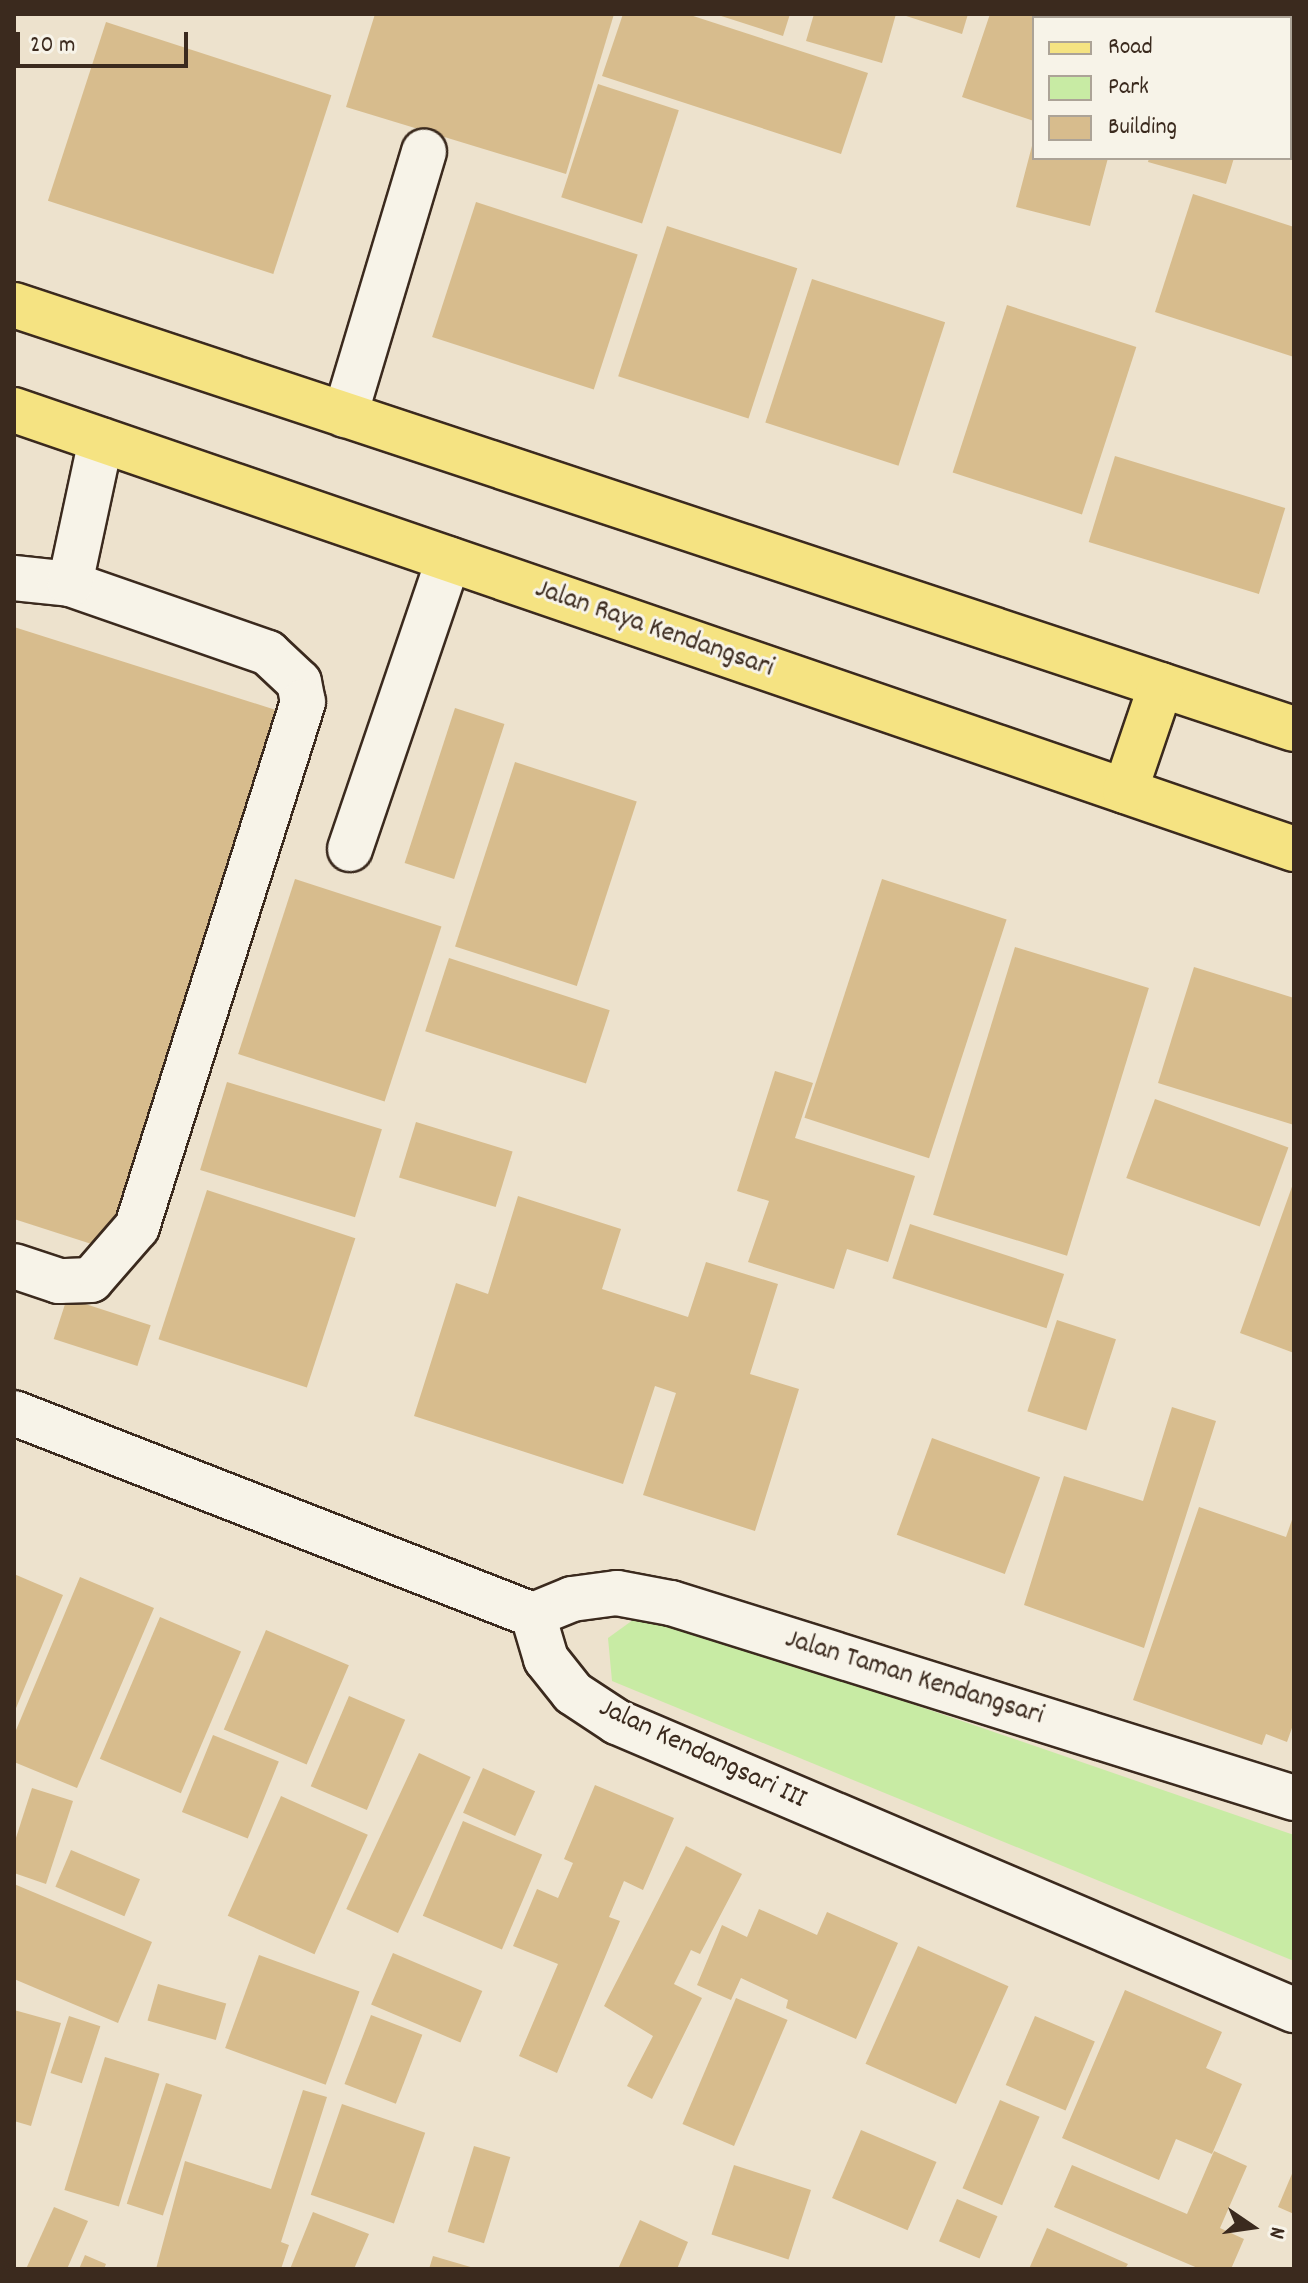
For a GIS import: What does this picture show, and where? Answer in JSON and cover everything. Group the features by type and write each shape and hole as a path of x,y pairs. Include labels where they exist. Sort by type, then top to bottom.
{"main road":[{"path":"14,305 1294,729"},
{"name":"Jalan Raya Kendangsari","path":"14,410 1294,849"},
{"path":"1125,791 1161,685"}],"street":[{"path":"345,415 424,152"},
{"path":"70,584 101,440"},
{"path":"350,849 449,559"},
{"path":"14,578 70,584 268,653 292,674 303,702 137,1227 91,1280 59,1281 14,1266"},
{"path":"14,1413 533,1615"},
{"name":"Jalan Taman Kendangsari","path":"533,1615 572,1599 617,1593 671,1603 1294,1798"},
{"name":"Jalan Kendangsari III","path":"533,1615 546,1659 573,1693 617,1722 1294,2010"}],"green space":[{"path":"644,1612 1294,1835 1294,1961 612,1681 608,1638"}],"building":[{"path":"375,14 614,14 566,174 346,107"},
{"path":"623,14 687,14 868,73 841,154 602,76"},
{"path":"715,14 790,14 783,36"},
{"path":"814,14 896,14 882,63 806,41"},
{"path":"900,14 968,14 962,34"},
{"path":"990,14 1075,14 1032,16 1032,120 962,97"},
{"path":"1097,14 1173,14 1134,16"},
{"path":"1227,14 1234,16 1190,16"},
{"path":"106,22 331,95 273,274 48,201"},
{"path":"1294,63 1294,124 1292,124"},
{"path":"598,84 679,110 642,223 561,197"},
{"path":"1032,146 1032,160 1107,160 1090,226 1016,207"},
{"path":"1148,160 1233,160 1226,184"},
{"path":"1193,194 1294,227 1294,357 1155,312"},
{"path":"476,202 638,255 594,390 432,337"},
{"path":"667,226 797,268 748,419 618,376"},
{"path":"812,279 945,322 898,466 765,423"},
{"path":"1007,305 1136,347 1082,514 953,472"},
{"path":"1115,456 1285,508 1259,594 1089,542"},
{"path":"14,627 279,711 107,1249 14,1219"},
{"path":"455,708 504,724 454,879 405,863"},
{"path":"515,762 637,802 577,986 455,947"},
{"path":"295,879 441,927 385,1102 238,1054"},
{"path":"882,879 1007,919 929,1158 804,1118"},
{"path":"1015,947 1149,988 1067,1256 933,1215"},
{"path":"449,958 610,1010 586,1083 425,1031"},
{"path":"1194,967 1294,998 1294,1125 1158,1083"},
{"path":"775,1071 813,1083 795,1138 915,1176 888,1262 847,1249 834,1289 748,1262 769,1201 737,1191"},
{"path":"227,1082 382,1129 355,1217 200,1170"},
{"path":"1155,1099 1288,1148 1260,1227 1126,1178"},
{"path":"416,1122 513,1152 496,1207 399,1177"},
{"path":"1294,1181 1294,1353 1240,1333"},
{"path":"207,1190 355,1238 307,1388 158,1339"},
{"path":"518,1196 621,1229 602,1289 688,1317 706,1262 778,1284 750,1374 799,1389 755,1531 643,1495 676,1393 655,1386 623,1484 414,1416 456,1283 488,1294"},
{"path":"910,1224 1064,1274 1046,1328 892,1278"},
{"path":"67,1298 151,1325 137,1366 54,1339"},
{"path":"1057,1320 1116,1339 1086,1430 1027,1411"},
{"path":"1172,1407 1216,1421 1144,1648 1024,1605 1064,1476 1143,1501"},
{"path":"932,1438 1040,1477 1005,1574 897,1535"},
{"path":"1199,1507 1286,1537 1294,1514 1294,1722 1287,1742 1266,1734 1262,1745 1133,1700"},
{"path":"14,1574 63,1595 14,1713"},
{"path":"80,1577 154,1608 77,1788 14,1762 14,1735"},
{"path":"160,1617 241,1651 181,1793 100,1759"},
{"path":"266,1630 349,1665 307,1765 224,1729"},
{"path":"349,1696 405,1720 367,1810 311,1786"},
{"path":"213,1735 279,1762 248,1839 182,1812"},
{"path":"419,1753 471,1777 398,1933 346,1909"},
{"path":"483,1768 535,1791 515,1836 463,1813"},
{"path":"595,1785 674,1818 643,1890 624,1881 609,1917 620,1921 557,2073 519,2056 558,1964 513,1946 537,1889 558,1898 573,1863 564,1859"},
{"path":"32,1788 73,1801 46,1884 14,1873 14,1844"},
{"path":"281,1796 368,1835 315,1954 228,1916"},
{"path":"463,1821 542,1855 502,1949 423,1916"},
{"path":"686,1846 742,1874 700,1954 691,1950 674,1984 702,1998 652,2099 627,2086 653,2036 604,2006"},
{"path":"71,1850 140,1879 124,1916 55,1887"},
{"path":"14,1884 152,1942 118,2023 14,1979"},
{"path":"759,1909 817,1935 827,1912 898,1943 856,2039 786,2008 788,2000 741,1978 731,2000 697,1985 722,1925 747,1937"},
{"path":"918,1946 1008,1986 956,2104 866,2064"},
{"path":"393,1953 482,1991 460,2042 371,2005"},
{"path":"259,1955 360,1992 326,2085 225,2048"},
{"path":"158,1984 226,2004 216,2040 148,2021"},
{"path":"1125,1990 1222,2032 1206,2068 1242,2084 1212,2154 1176,2139 1159,2180 1062,2138"},
{"path":"736,1998 788,2020 734,2146 682,2124"},
{"path":"14,2010 61,2023 31,2126 14,2121"},
{"path":"371,2015 422,2035 396,2104 344,2084"},
{"path":"69,2016 100,2026 82,2083 50,2073"},
{"path":"1035,2016 1095,2041 1066,2110 1006,2085"},
{"path":"105,2057 160,2074 119,2207 64,2190"},
{"path":"166,2083 202,2095 163,2216 127,2204"},
{"path":"303,2090 327,2097 281,2242 289,2245 281,2269 156,2269 185,2161 271,2189"},
{"path":"1000,2100 1040,2117 1002,2205 962,2188"},
{"path":"342,2104 425,2133 394,2223 311,2195"},
{"path":"861,2130 936,2162 908,2230 832,2198"},
{"path":"474,2146 510,2157 484,2243 448,2232"},
{"path":"1214,2151 1247,2166 1220,2228 1244,2239 1231,2269 1200,2269 1054,2207 1072,2165 1187,2214"},
{"path":"734,2165 811,2190 788,2259 711,2234"},
{"path":"1294,2169 1294,2214 1278,2207"},
{"path":"957,2199 998,2216 980,2259 939,2241"},
{"path":"54,2207 88,2221 67,2269 26,2269"},
{"path":"313,2212 369,2234 354,2269 290,2269"},
{"path":"640,2220 688,2242 677,2269 618,2269"},
{"path":"1047,2228 1128,2264 1125,2269 1029,2269"},
{"path":"85,2255 106,2264 104,2269 79,2269"},
{"path":"433,2256 474,2268 474,2269 429,2269"}]}
